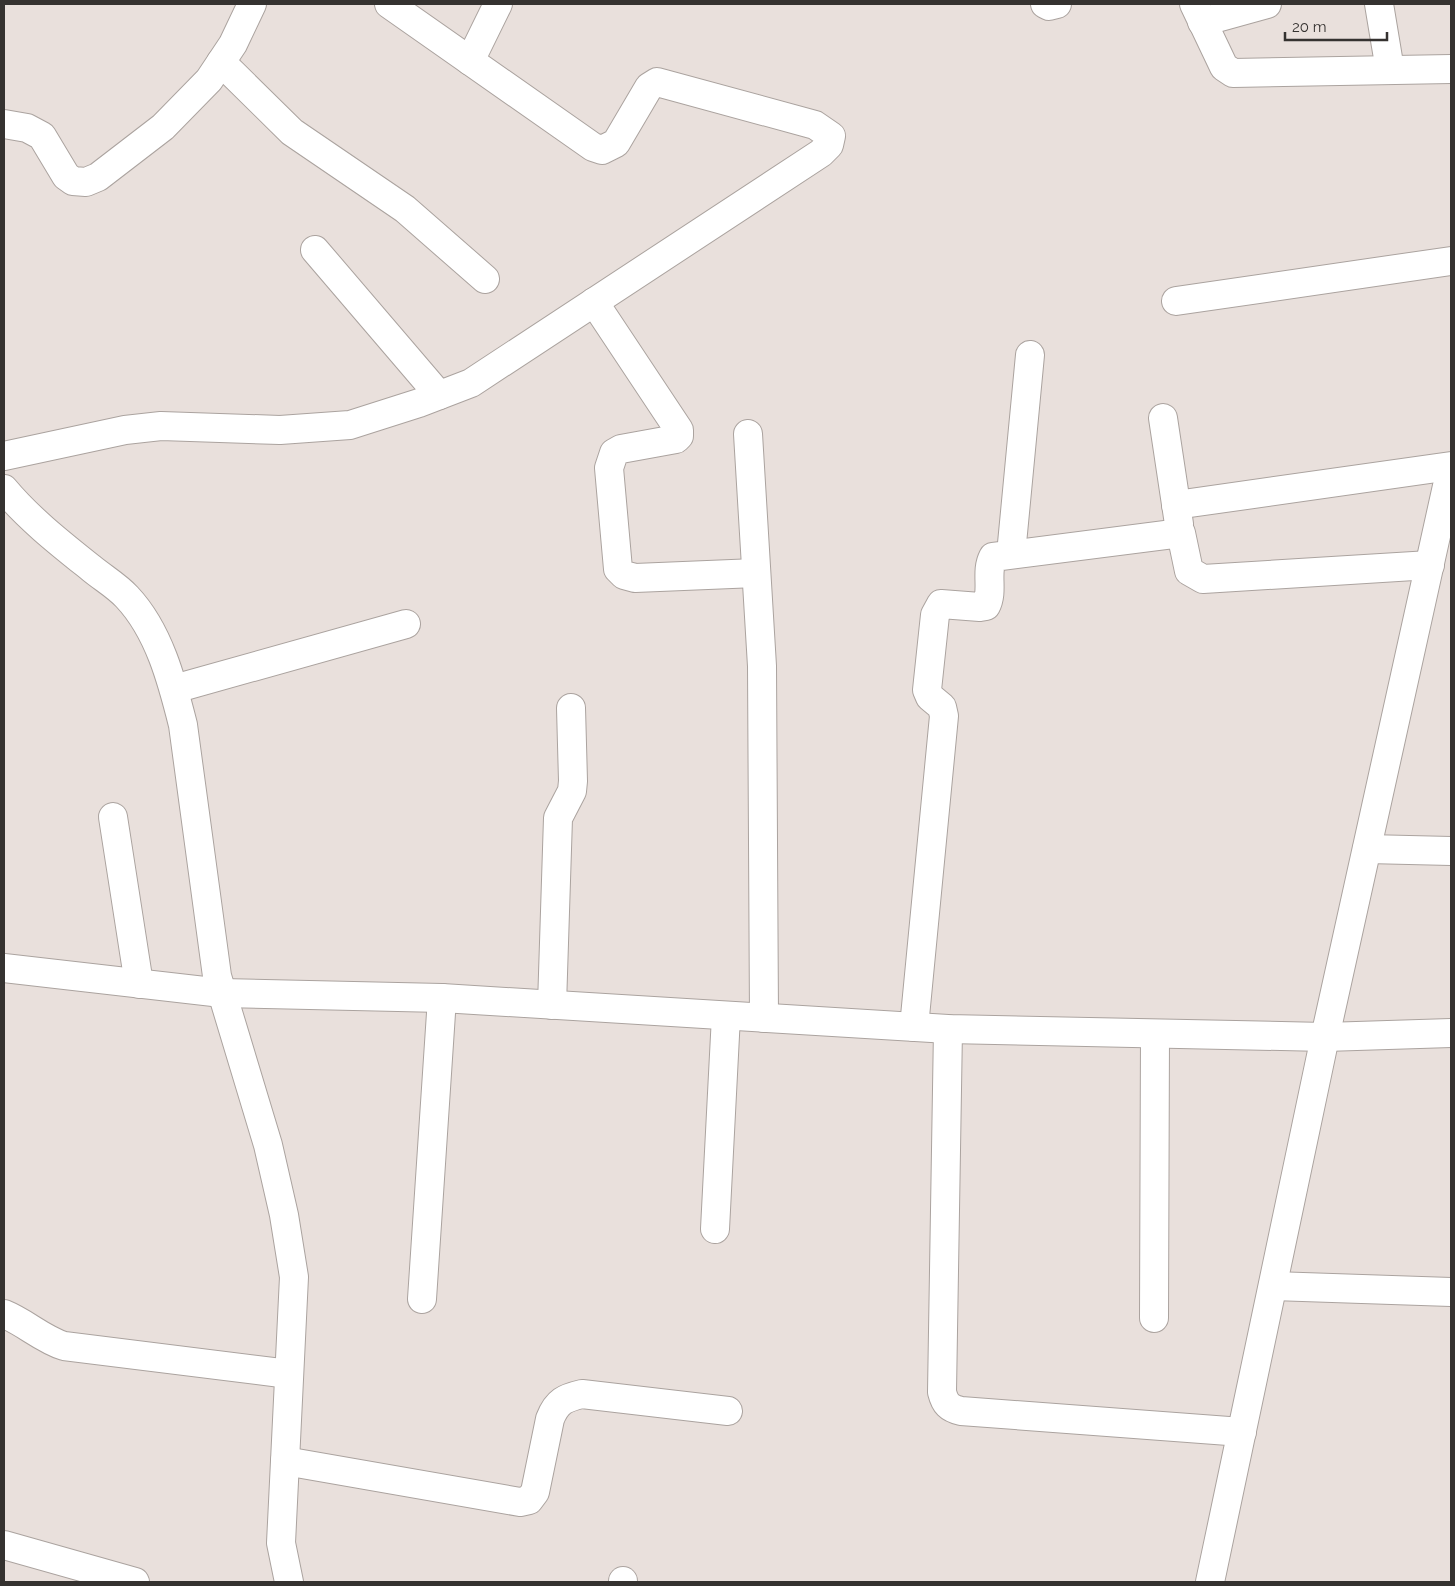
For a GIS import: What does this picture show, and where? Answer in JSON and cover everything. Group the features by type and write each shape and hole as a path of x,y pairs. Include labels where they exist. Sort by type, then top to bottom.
{"street":[{"path":"4,124 27,128 42,136 66,176 73,181 86,182 98,177 162,127 209,80 233,44 252,4"},
{"path":"4,456 125,430 161,426 280,430 350,425 471,383 821,153 828,145 831,136 816,125 657,82 649,87 616,142 602,150 594,147 389,4"},
{"path":"470,60 498,4"},
{"path":"1045,4 1049,6 1058,4"},
{"path":"1267,4 1198,13 1224,67 1233,72 1451,69"},
{"path":"1379,4 1390,70"},
{"path":"221,62 292,132 404,209 485,279"},
{"path":"315,250 439,395"},
{"path":"1176,301 1451,261"},
{"path":"594,302 679,430 679,436 676,439 620,449 610,460 608,468 618,569 624,575 635,578 756,573"},
{"path":"1011,554 1030,355"},
{"path":"1163,418 1176,505 1189,571 1203,579 1430,564"},
{"path":"748,434 762,666 764,1018"},
{"path":"1176,505 1451,467 1325,1037 1210,1582"},
{"path":"4,489 15,502 68,550 127,598 158,642 174,689 182,725 200,866 217,976 268,1145 284,1215 294,1277 281,1543 289,1582"},
{"path":"914,1027 944,716 942,707 930,697 927,690 935,615 941,604 986,606 989,596 990,562 993,557 1181,533"},
{"path":"174,689 406,624"},
{"path":"552,1005 558,818 569,798 574,781 571,708"},
{"path":"113,817 139,984"},
{"path":"1367,849 1451,852"},
{"path":"4,968 222,993 442,998 948,1029 1325,1037 1451,1033"},
{"path":"422,1299 442,998"},
{"path":"715,1229 726,1016"},
{"path":"948,1029 942,1392 944,1402 951,1408 961,1411 1242,1432"},
{"path":"1154,1318 1155,1034"},
{"path":"1272,1286 1451,1292"},
{"path":"4,1314 35,1330 47,1340 64,1346 289,1374"},
{"path":"285,1461 520,1502 529,1500 535,1492 550,1419 554,1408 563,1399 582,1394 728,1411"},
{"path":"4,1545 135,1582"}]}
